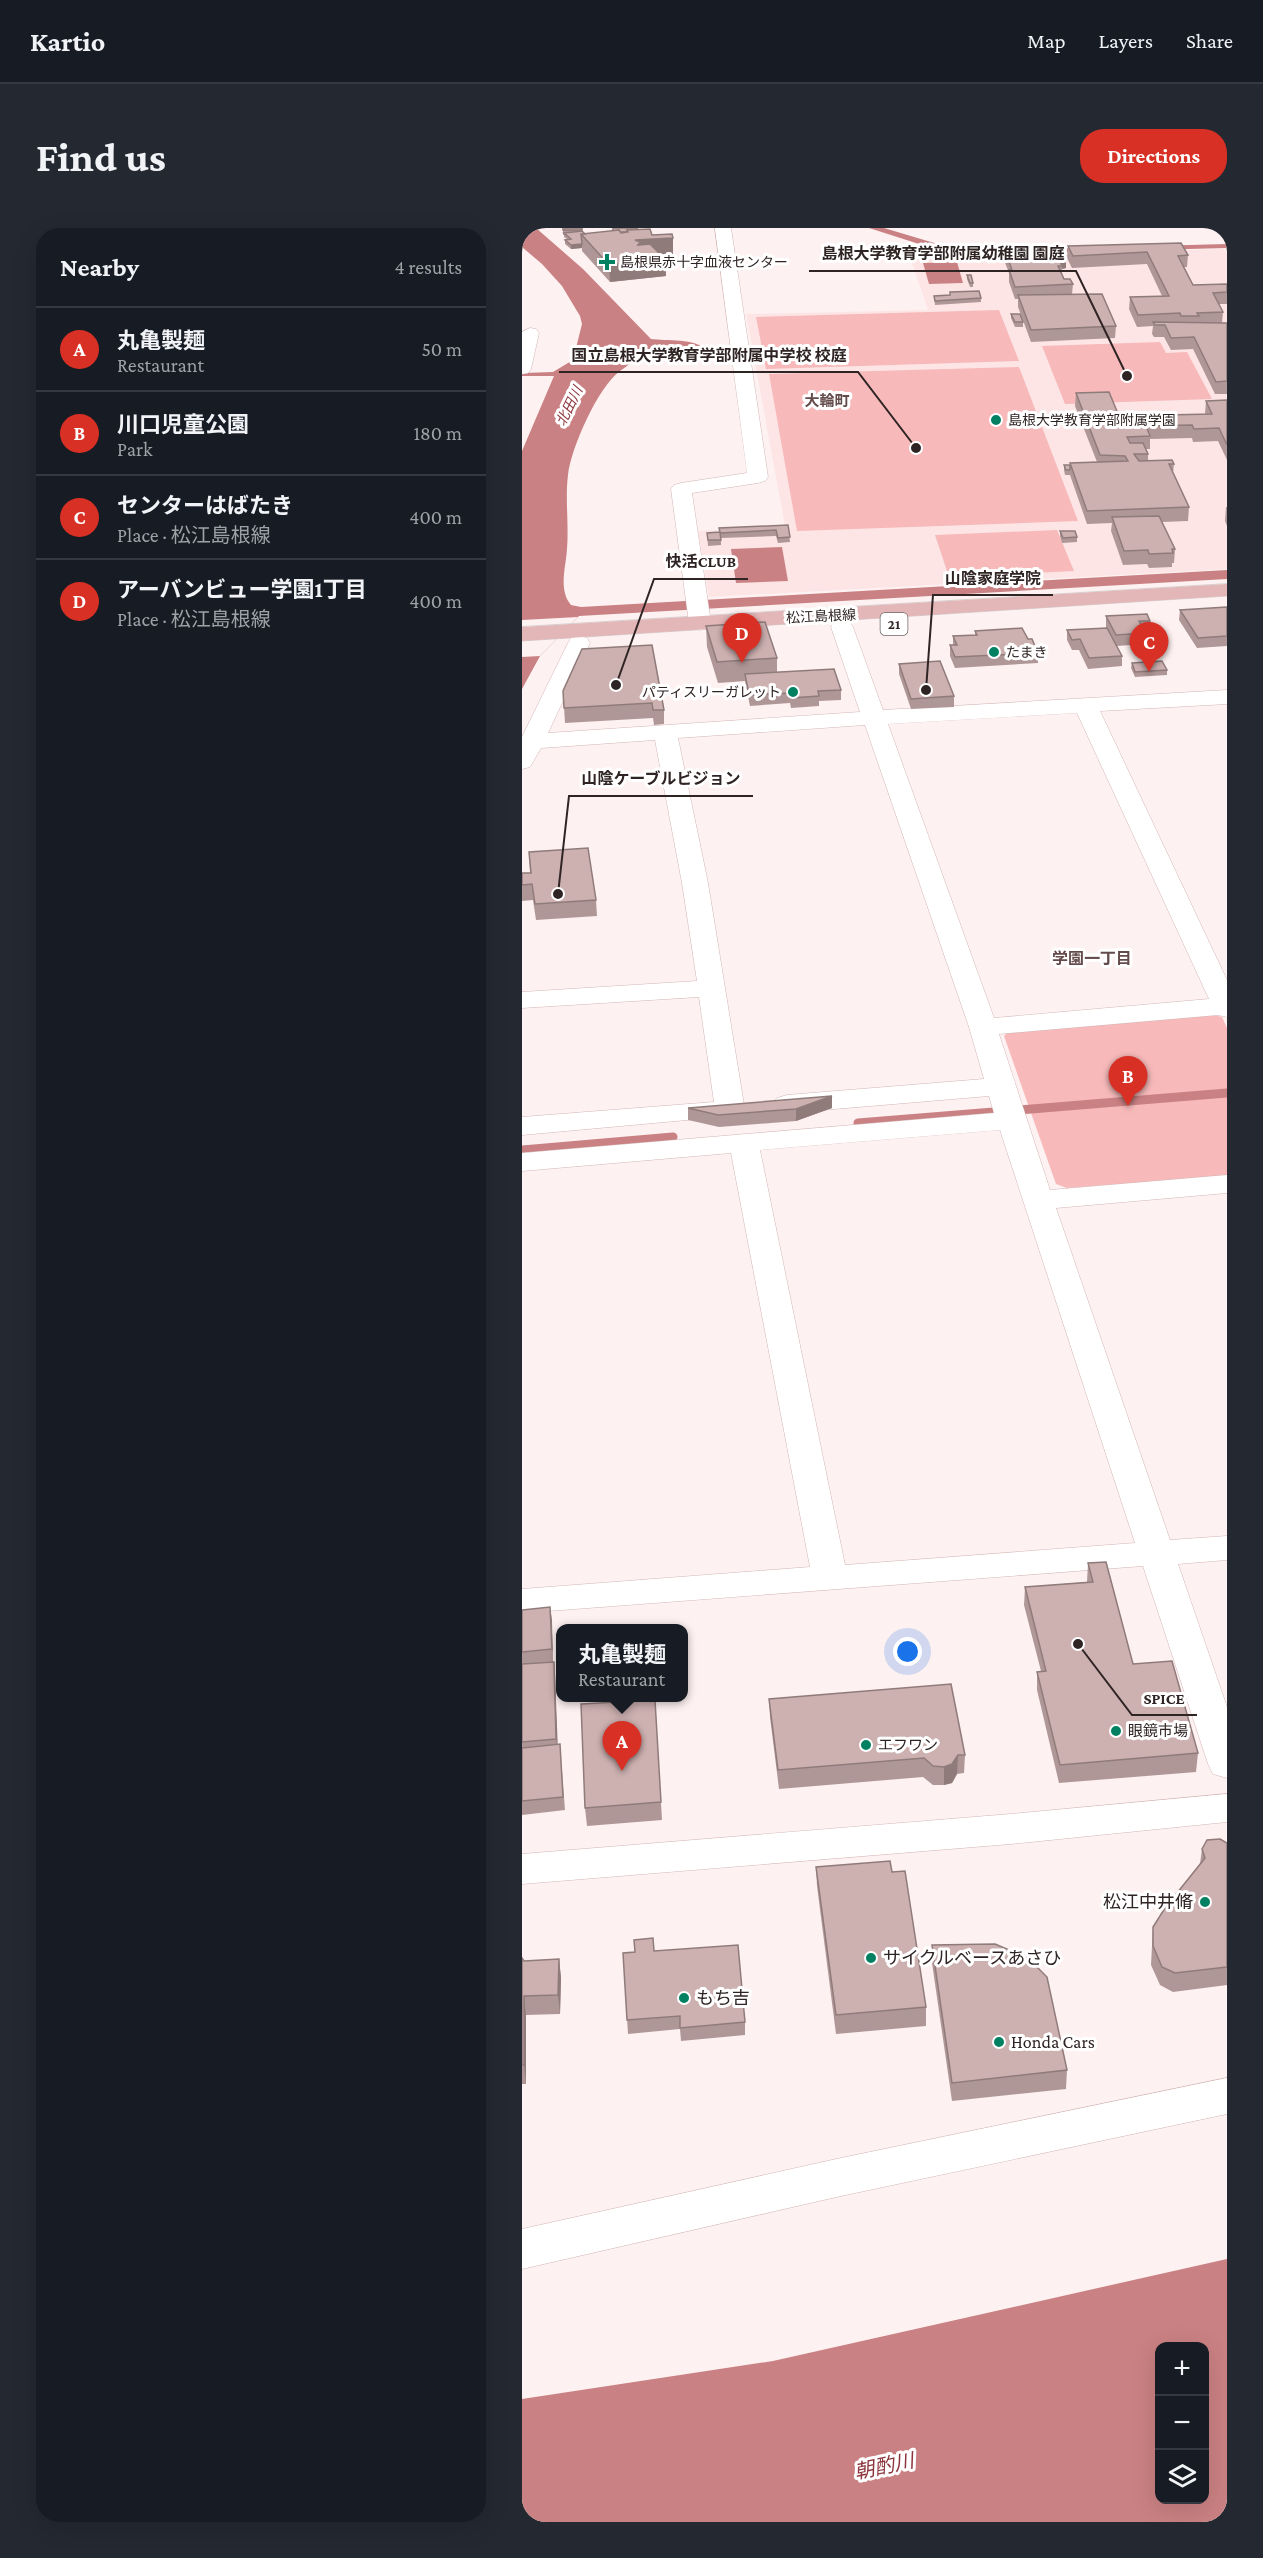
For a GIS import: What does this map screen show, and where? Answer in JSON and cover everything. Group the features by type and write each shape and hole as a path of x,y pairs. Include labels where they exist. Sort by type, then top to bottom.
{"main road":[{"name":"松江島根線","path":"522,646 569,639 698,611 1227,590"},
{"name":"松江島根線","path":"522,634 569,639 842,627 1227,604"}],"street":[{"path":"698,611 681,489 758,477 723,228"},
{"path":"522,369 530,333"},
{"path":"842,627 983,1026 1007,1106 1227,1764"},
{"path":"522,762 533,741 569,639"},
{"path":"533,741 1227,697"},
{"path":"983,1026 1226,1008 1086,706"},
{"path":"665,731 695,883 711,988 750,1107"},
{"path":"522,1000 711,988"},
{"path":"522,1126 750,1107 1007,1106"},
{"path":"522,1162 744,1144 1007,1106"},
{"path":"744,1144 830,1577"},
{"path":"1040,1200 1227,1184"},
{"path":"522,1601 1227,1548"},
{"path":"522,1869 1011,1829 1227,1808"},
{"path":"522,2249 841,2177 1227,2096"}],"shaded area":[{"name":"島根大学教育学部附属学園","path":"1224,249 1227,253 1227,569 709,597 698,531 785,526 746,314 928,310 910,257"},
{"path":"999,310 1019,361 766,369 756,317"},
{"path":"1160,342 1166,353 1187,352 1212,399 1065,404 1042,346"},
{"path":"1019,367 1078,521 797,531 769,374"},
{"path":"1057,530 1074,571 949,577 935,535"},
{"path":"1210,1014 1222,1017 1227,1028 1227,1176 1067,1188 1056,1184 1004,1036 1008,1032"}],"water":[{"name":"北田川","path":"522,228 536,228 583,269 651,339 688,342 706,350 693,354 655,354 644,356 633,362 620,371 603,390 587,419 574,450 568,475 564,585 571,605 581,607 1227,570 1227,579 579,616 540,656 522,689 522,451 554,376 522,376 522,373 553,372 573,360 582,324 580,316 562,286 522,247"},
{"path":"869,228 884,228 961,251 1227,244 1227,248 959,255"},
{"path":"957,262 963,283 929,284 923,263"},
{"path":"782,547 788,581 736,583 731,549"},
{"name":"朝酌川","path":"1227,2259 1227,2522 522,2522 522,2399 773,2361"}],"pier":[{"path":"578,617 540,656 522,657 522,620"}],"building":[{"path":"563,228 582,228 582,230 563,230"},
{"path":"613,228 637,228 638,230 620,232 619,230 613,231"},
{"path":"650,229 652,235 672,234 673,238 635,240 640,242 638,245 650,244 665,259 609,265 581,234 619,230 621,233 628,232 627,230"},
{"path":"582,231 585,234 581,234 582,244 571,245 565,240 571,239 564,233"},
{"path":"1181,243 1188,255 1178,256 1193,285 1227,284 1227,292 1213,293 1223,312 1197,313 1199,316 1181,316 1180,313 1138,315 1130,297 1169,296 1147,252 1073,256 1068,246"},
{"path":"1055,247 1057,250 1053,250 1055,254 1066,254 1066,257 1058,257 1062,266 1058,266 1064,279 1070,279 1073,284 1015,287 1004,248"},
{"path":"967,275 971,275 973,283 970,283"},
{"path":"979,291 981,298 935,301 934,296 950,295 950,292"},
{"path":"1102,294 1116,326 1031,330 1018,295"},
{"path":"1011,314 1020,314 1023,322 1015,322"},
{"path":"1153,322 1227,323 1227,381 1216,382 1194,337 1171,338 1165,325 1155,325"},
{"path":"1109,392 1119,416 1212,414 1206,401 1227,400 1227,445 1219,428 1194,429 1192,425 1146,426 1150,436 1127,437 1130,443 1143,443 1148,454 1134,454 1139,461 1172,460 1174,464 1169,464 1189,507 1087,511 1070,463 1128,461 1125,456 1100,455 1076,393"},
{"path":"1064,465 1070,465 1070,470 1066,470"},
{"path":"1159,516 1175,549 1172,549 1173,553 1149,554 1148,550 1124,551 1112,517"},
{"path":"788,525 790,537 778,538 776,530 720,533 721,540 708,540 707,533 720,532 719,528"},
{"path":"1060,531 1075,531 1077,537 1063,538"},
{"path":"1227,607 1227,636 1198,638 1180,610"},
{"path":"1147,614 1150,621 1139,621 1145,633 1116,635 1106,616"},
{"path":"765,622 777,658 717,662 706,626"},
{"path":"1022,628 1028,639 1032,639 1038,653 955,657 950,645 957,645 953,636 977,635 975,631"},
{"path":"1107,628 1122,656 1089,658 1080,639 1072,640 1067,630"},
{"path":"652,645 664,710 653,710 652,703 564,708 563,691 582,649"},
{"path":"940,661 954,696 911,699 899,664"},
{"path":"1162,661 1167,670 1135,672 1132,663"},
{"path":"834,669 841,690 818,691 819,696 791,698 790,693 749,695 745,674"},
{"path":"588,848 596,900 535,904 532,884 522,885 522,873 531,873 529,852"},
{"path":"832,1096 796,1109 718,1115 688,1108"},
{"path":"1106,1562 1133,1664 1172,1661 1198,1753 1060,1765 1037,1672 1046,1671 1025,1587 1093,1582 1088,1563"},
{"path":"550,1607 552,1649 522,1652 522,1610"},
{"path":"554,1662 556,1739 522,1742 522,1664"},
{"name":"エフワン","path":"951,1684 965,1755 958,1755 952,1764 944,1767 933,1766 924,1758 778,1770 769,1699"},
{"path":"655,1702 661,1802 585,1808 581,1704"},
{"path":"560,1744 563,1797 522,1801 522,1748"},
{"name":"松江中井脩","path":"1220,1839 1227,1843 1227,1967 1175,1973 1162,1967 1153,1946 1153,1927 1165,1908 1205,1858 1202,1849 1207,1840"},
{"name":"サイクルベースあさひ","path":"890,1861 892,1872 905,1871 926,2007 836,2015 816,1867"},
{"name":"もち吉","path":"653,1938 654,1951 738,1945 745,2022 680,2028 680,2016 627,2020 623,1953 635,1952 634,1940"},
{"name":"Honda Cars","path":"995,1944 1028,1958 1047,1977 1067,2070 952,2083 932,1945"},
{"path":"522,1958 524,1961 559,1959 558,1995 524,1996 524,2065 522,2065"}],"waterway":[{"path":"858,1123 1227,1093"},
{"path":"522,1150 673,1137"}],"place":[{"name":"島根県赤十字血液センター","path":"607,262"},
{"name":"島根大学教育学部附属幼稚園 園庭","path":"1127,376"},
{"name":"島根大学教育学部附属学園","path":"996,420"},
{"name":"国立島根大学教育学部附属中学校 校庭","path":"916,448"},
{"name":"たまき","path":"994,652"},
{"name":"アーバンビュー学園1丁目","path":"742,663"},
{"name":"センターはばたき","path":"1149,672"},
{"name":"快活CLUB","path":"616,685"},
{"name":"山陰家庭学院","path":"926,690"},
{"name":"パティスリーガレット","path":"793,692"},
{"name":"山陰ケーブルビジョン","path":"558,894"},
{"name":"川口児童公園","path":"1128,1106"},
{"name":"SPICE","path":"1078,1644"},
{"name":"眼鏡市場","path":"1116,1731"},
{"name":"エフワン","path":"866,1745"},
{"name":"丸亀製麺","path":"622,1771"},
{"name":"松江中井脩","path":"1205,1902"},
{"name":"サイクルベースあさひ","path":"871,1958"},
{"name":"もち吉","path":"684,1998"},
{"name":"Honda Cars","path":"999,2042"}],"district":[{"name":"大輪町","path":"827,401"},
{"name":"学園一丁目","path":"1092,958"}]}
